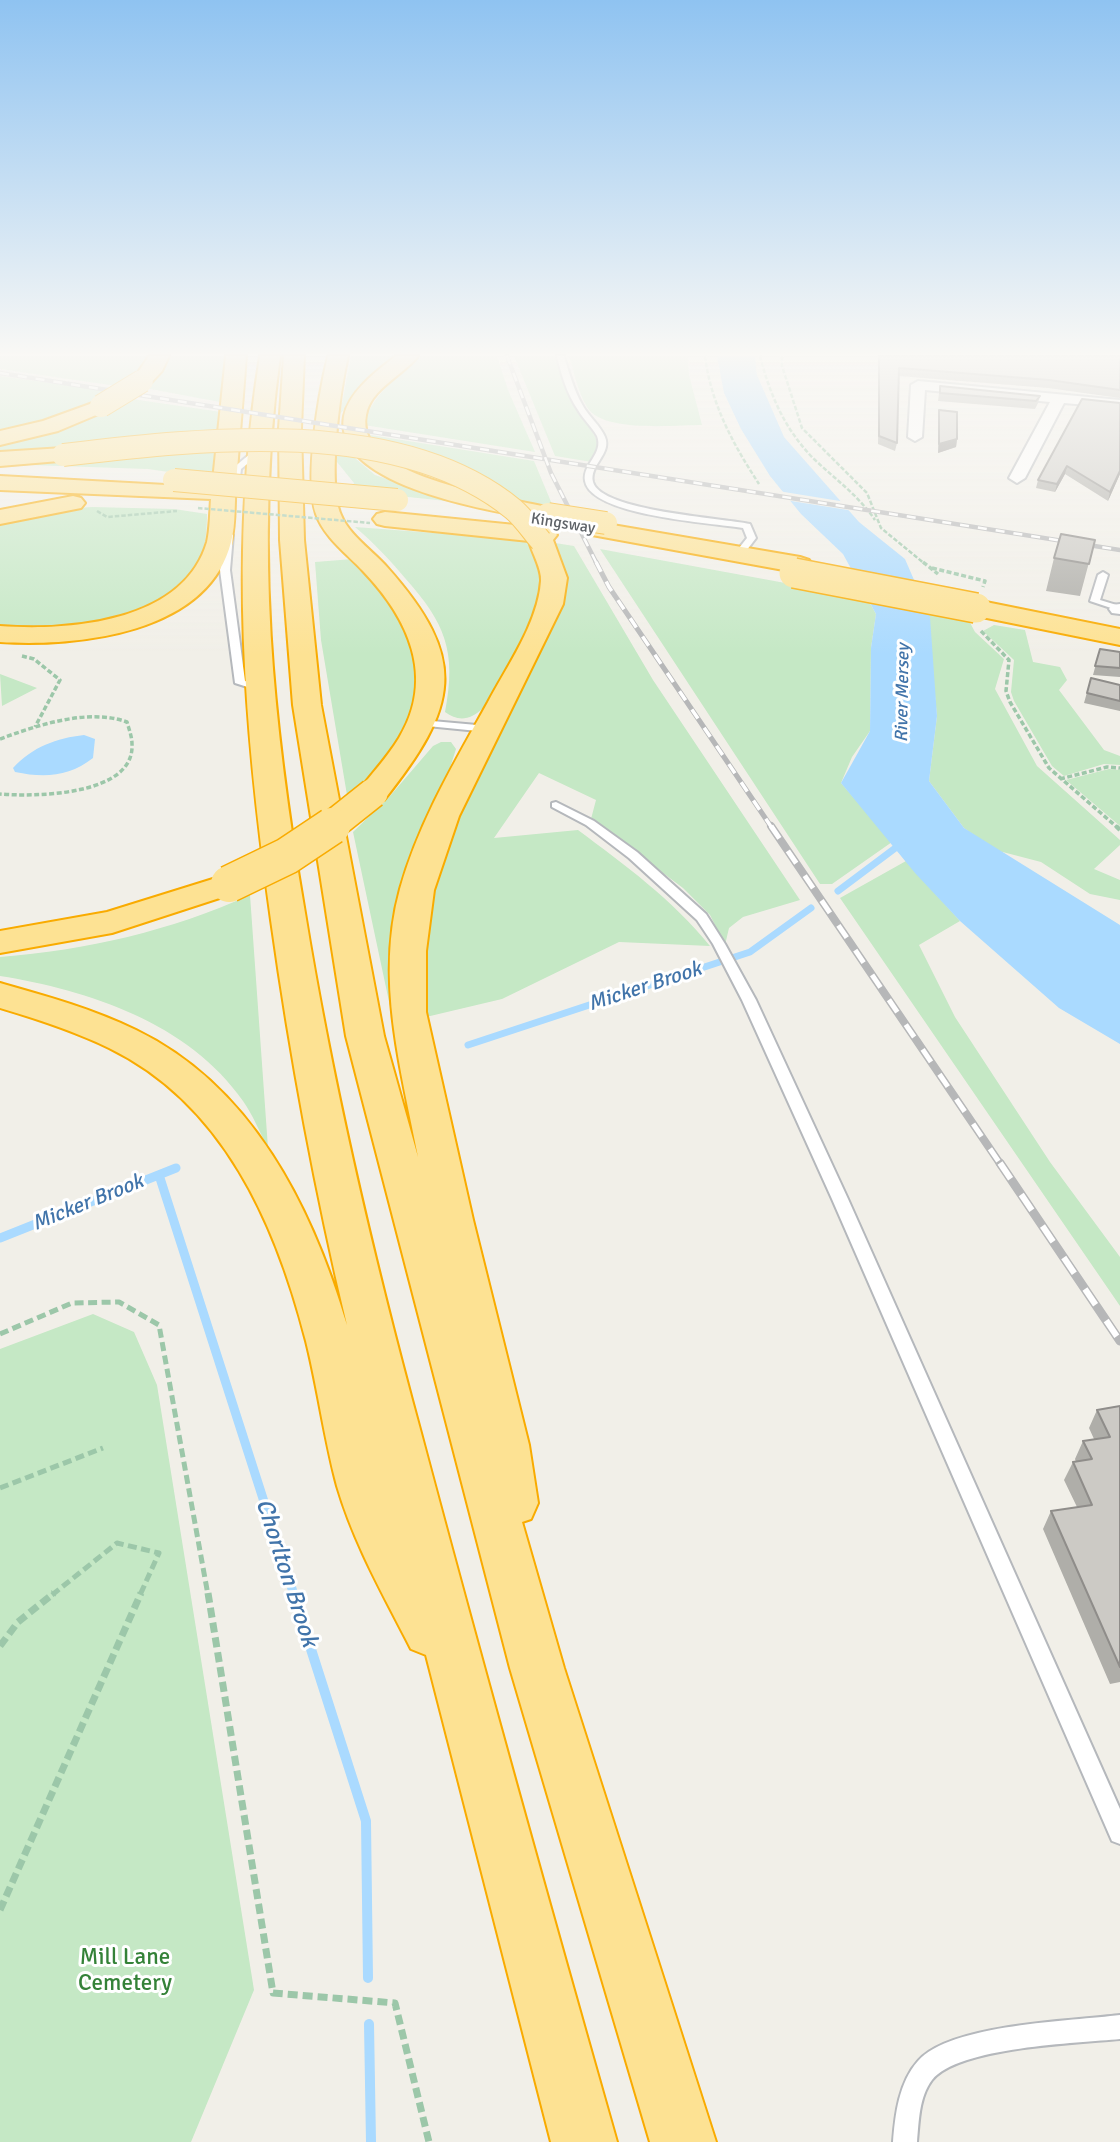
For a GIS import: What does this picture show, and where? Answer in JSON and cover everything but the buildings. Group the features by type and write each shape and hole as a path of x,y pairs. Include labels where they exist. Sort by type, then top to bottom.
{"highway":[{"path":"3,472 60,456"},
{"path":"6,644 130,621 177,599 202,578 213,562 219,542 227,456"},
{"path":"258,456 254,543 260,688 276,845 308,1049 341,1207 462,1696 584,2142"},
{"path":"290,456 292,540 307,705 365,1036 537,1668 683,2142"},
{"path":"0,942 112,922 229,884 253,873 320,835 373,793 411,746 421,723 431,685 430,648 426,636 397,592 328,515 324,456"},
{"path":"372,456 383,466 413,481 520,508 548,526"},
{"path":"392,456 409,459 471,482 514,510 541,541 554,578 545,618 456,791 417,889 408,946 408,1012 452,1220 505,1444 537,1668"},
{"path":"3,472 174,480 385,513"},
{"path":"3,472 195,503"},
{"path":"0,517 78,503 195,503 385,513 548,526 602,535"},
{"name":"Kingsway","path":"602,535 737,552 797,569"},
{"name":"Kingsway","path":"602,535 797,569 1119,614"},
{"name":"Kingsway","path":"980,596 1120,637"},
{"path":"0,995 59,1011 129,1040 155,1055 210,1102 264,1171 286,1214 323,1322 369,1508 462,1696"}],"street":[{"path":"1017,478 1029,456"}],"lane":[{"path":"599,456 590,474 589,483 594,492 603,499 631,508 747,526 752,538 737,552"},
{"path":"1103,575 1095,601 1119,614"},
{"path":"421,723 488,729"},
{"path":"556,805 590,823 654,873 702,918 719,944 749,1000 835,1187 1120,1833"},
{"path":"905,2142 907,2113 915,2088 931,2064 972,2046 1120,2027"}],"path":[{"path":"741,456 759,484"},
{"path":"811,456 860,498 881,528"},
{"path":"97,511 107,517 195,503 385,513"},
{"path":"931,567 980,596"},
{"path":"6,644 34,659 60,680 35,728"},
{"path":"0,739 35,728 97,716 114,717 127,722 134,744 128,761 108,781 96,787 35,796 0,794"},
{"path":"1060,779 1107,767 1120,768"},
{"path":"0,1334 72,1303 119,1302 159,1325 210,1606 273,1993 394,2003 429,2142"},
{"path":"0,1489 103,1448"},
{"path":"0,1646 18,1622 117,1543 159,1553 0,1910"}],"green space":[{"path":"93,456 219,456 217,479 148,469 0,464"},
{"path":"337,456 352,456 375,475 429,493 494,506 351,491 354,483 337,462"},
{"path":"398,456 502,456 534,461 554,509 517,501"},
{"path":"555,456 594,456 592,462"},
{"path":"64,509 174,509 207,514 205,543 195,571 186,581 156,602 114,620 69,628 0,629 0,523"},
{"path":"355,527 529,540 541,571 540,593 527,628 500,684 491,699 474,715 460,718 445,712 448,655 438,624 419,594"},
{"path":"555,543 574,546 653,680 800,900 743,917 729,928 725,945 710,915 683,888 591,819 596,800 539,773 494,838 578,830 664,898 710,946 619,942 502,999 426,1017 424,947 429,900 440,854 462,803 537,658 564,598 565,569"},
{"path":"600,549 867,598 876,614 871,648 870,731 852,757 841,783 892,842 832,884 820,884"},
{"path":"353,559 406,621 421,683 401,744 348,801 321,640 315,562"},
{"path":"927,610 967,617 975,632 1004,659 995,689 1037,766 1120,840 1120,845 1094,869 1120,880 1120,900 1090,894 1041,862 995,850 964,828 929,781 937,716"},
{"path":"994,625 1025,630 1033,662 1060,667 1067,680 1059,690 1104,750 1120,756 1120,765 1104,764 1064,776 1052,766 1014,701 1011,692 1014,660 983,631"},
{"path":"0,674 37,688 2,706"},
{"path":"441,742 451,742 456,749 398,931 391,1011 353,832 390,796 433,746"},
{"path":"1109,769 1120,770 1120,826 1066,780"},
{"path":"906,861 960,921 919,945 955,1017 1050,1162 1120,1257 1120,1306 840,898"},
{"path":"250,895 268,1148 247,1106 221,1074 195,1051 166,1031 134,1014 68,990 0,976 0,957 65,949 128,937 189,919"},
{"name":"Mill Lane Cemetery","path":"93,1314 134,1332 157,1385 254,1990 191,2142 0,2142 0,1349"}],"water":[{"name":"River Mersey","path":"758,456 801,456 859,522 905,559 930,617 937,716 929,781 964,828 1120,925 1120,1044 1059,1008 960,921 915,873 841,783 870,731 871,648 876,614 843,554 801,514"},
{"path":"84,735 95,739 93,758 75,769 36,775 15,772 13,768 37,749 64,738"}],"pier":[{"path":"778,491 846,502 854,511 785,500"}],"waterway":[{"name":"Micker Brook","path":"838,891 902,843"},
{"name":"Micker Brook","path":"468,1045 750,952 811,908"},
{"name":"Micker Brook","path":"0,1238 176,1168"},
{"name":"Chorlton Brook","path":"159,1175 294,1595"},
{"name":"Chorlton Brook","path":"293,1593 366,1821 368,1978"},
{"name":"Chorlton Brook","path":"369,2024 371,2142"}],"railway":[{"path":"525,456 546,459"},
{"path":"546,459 1120,550"},
{"path":"546,459 597,564"},
{"path":"596,562 609,587 772,828"},
{"path":"771,826 1001,1165"},
{"path":"1000,1163 1120,1341"}]}
